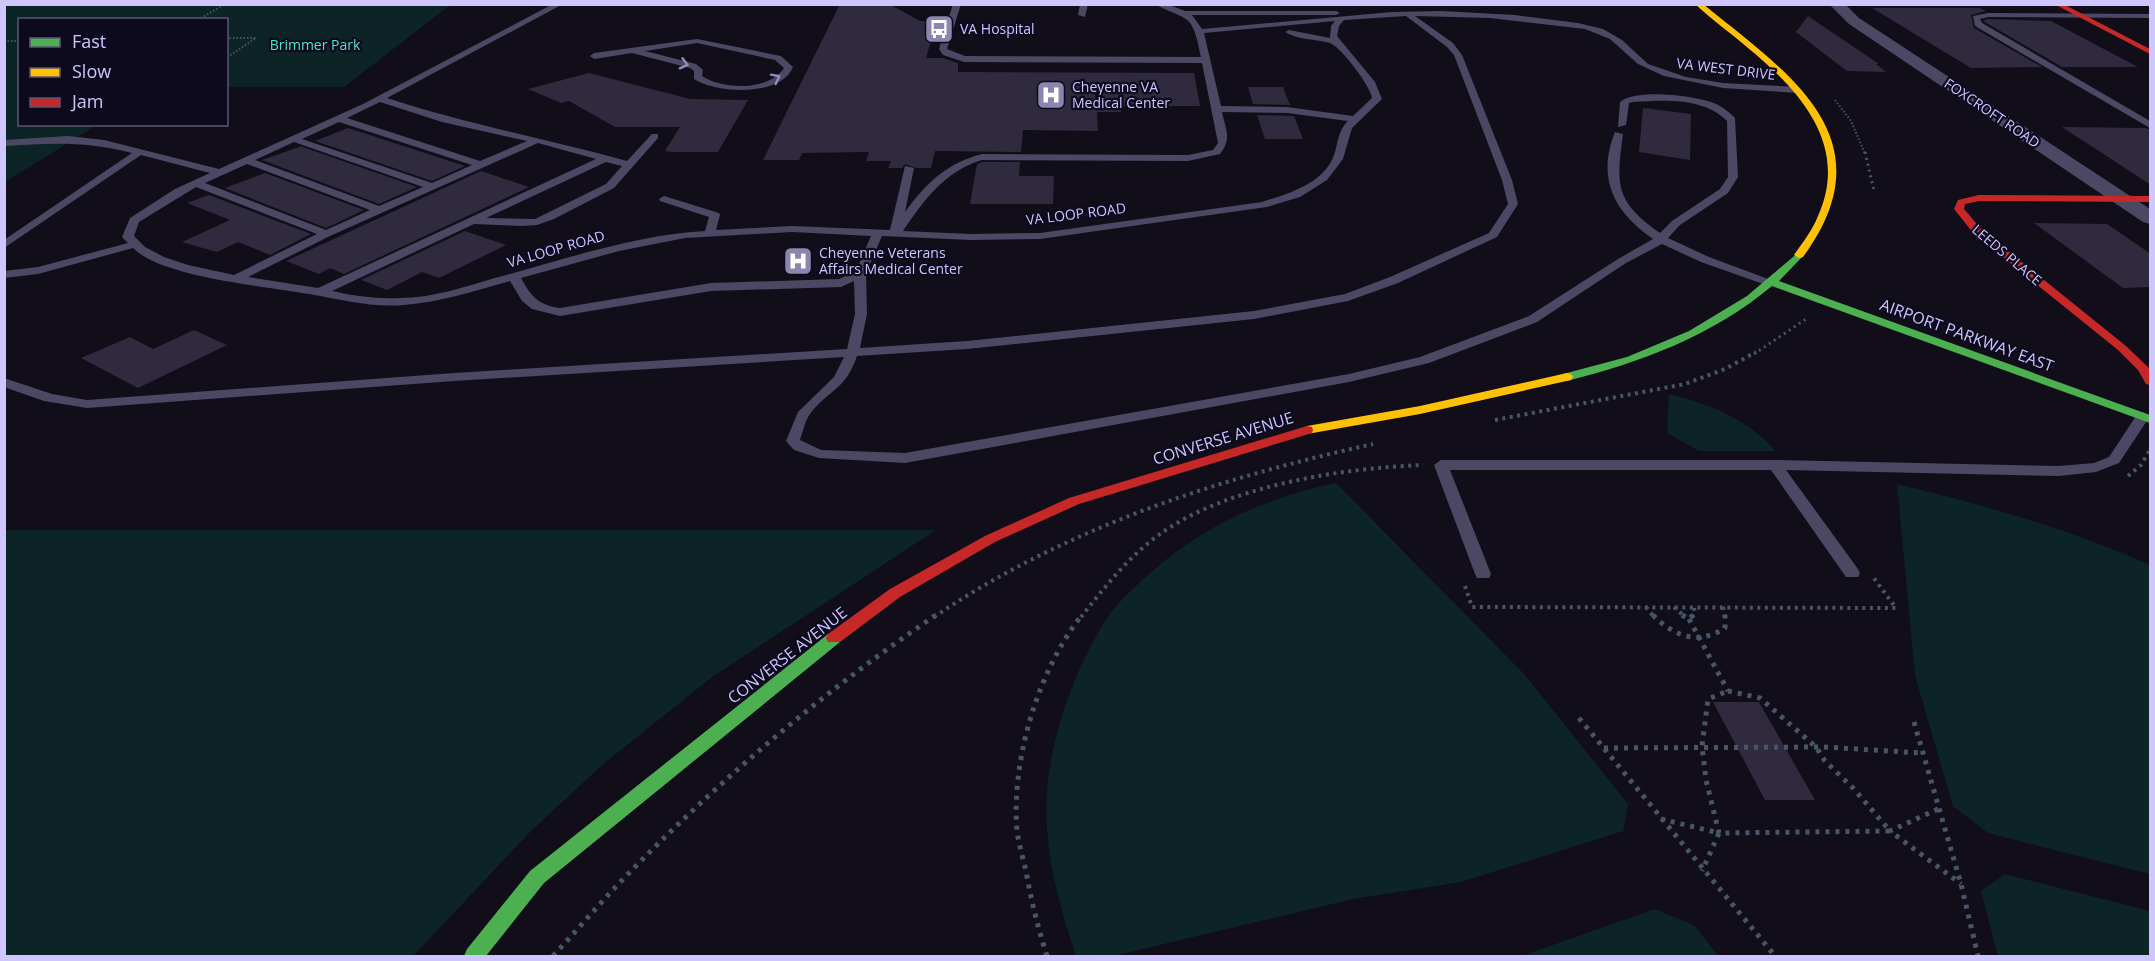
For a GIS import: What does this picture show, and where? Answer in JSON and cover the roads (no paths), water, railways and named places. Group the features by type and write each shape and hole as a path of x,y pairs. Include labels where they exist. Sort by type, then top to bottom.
{"main road":[{"path":"2057,4 2151,52"},
{"name":"CONVERSE AVENUE","path":"474,957 537,878 801,662 895,593 990,539 1074,501 1272,439 1326,425 1420,410 1590,372 1687,336 1754,298 1773,283 1807,246 1823,222 1833,189 1831,148 1818,120 1798,90 1776,69 1698,7"},
{"name":"LEEDS PLACE","path":"2151,199 1979,198 1961,202 1959,210 1978,231 2122,348 2143,368 2151,381"},
{"name":"AIRPORT PARKWAY EAST","path":"1773,283 2148,414"}],"street":[{"name":"FOXCROFT ROAD","path":"1836,4 1854,21 2151,218"}],"lane":[{"path":"4,275 38,270 133,245 128,237 134,220 159,202 219,171 380,99 560,4"},
{"path":"957,4 943,49 946,53 964,59 1206,60"},
{"path":"1082,15 1084,4"},
{"path":"895,234 930,186 952,169 969,160 982,157 1188,158 1208,155 1221,148 1223,143 1217,109 1197,23 1183,13 1157,4"},
{"path":"1183,13 1228,8 1270,8 1326,12 1356,17"},
{"path":"4,382 49,398 87,404 443,377 967,345 1254,315 1348,297 1394,280 1493,235 1513,204 1507,180 1458,55 1450,45 1408,14"},
{"name":"VA WEST DRIVE","path":"1199,31 1265,29 1342,18 1408,14 1529,19 1586,27 1617,41 1665,86 1712,83 1798,90"},
{"path":"2151,16 1988,15 1976,18 1978,24 2151,125"},
{"path":"1336,42 1333,32 1342,18"},
{"path":"1265,29 1311,35 1336,42"},
{"path":"594,56 605,56 631,50 697,41 778,58 789,67 781,78 756,86 712,86 697,78 699,70 693,66 631,50"},
{"name":"VA LOOP ROAD","path":"133,245 164,261 238,278 371,302 402,302 444,296 618,248 664,238 710,233 801,229 877,234 1040,236 1263,205 1296,195 1323,178 1338,159 1344,134 1352,119 1372,105 1377,93 1374,86 1336,42"},
{"path":"860,273 862,305 860,329 840,379 813,402 797,420 793,441 800,447 819,454 905,458 1349,378 1424,360 1533,319 1622,261 1660,240 1676,223 1724,191 1731,183 1734,167 1732,120 1708,105 1665,86 1625,102 1613,173 1614,187 1641,226 1660,240 1773,283"},
{"path":"380,99 446,120 509,136 536,140 629,165"},
{"path":"1217,109 1287,110 1352,119"},
{"path":"339,119 482,165"},
{"path":"473,221 537,222 602,191 617,180 656,136"},
{"path":"294,139 432,186"},
{"path":"4,143 80,140 141,151 219,171"},
{"path":"238,278 326,234 536,140"},
{"path":"4,245 141,151"},
{"path":"320,292 606,158"},
{"path":"246,160 379,210"},
{"path":"895,234 909,168"},
{"path":"195,183 326,234"},
{"path":"664,199 715,215 710,233"},
{"path":"514,277 528,302 545,310 560,312 711,287 745,284 830,285 850,280 860,273 877,234"},
{"path":"1483,574 1441,465 1775,465 2059,471 2096,467 2114,460 2148,414"},
{"path":"1775,465 1852,573"}],"place":[{"name":"VA Hospital","path":"939,29"},
{"name":"Cheyenne VA Medical Center","path":"1051,95"},
{"name":"Cheyenne Veterans Affairs Medical Center","path":"798,261"}],"park label":[{"name":"Brimmer Park","path":"315,45"}]}
